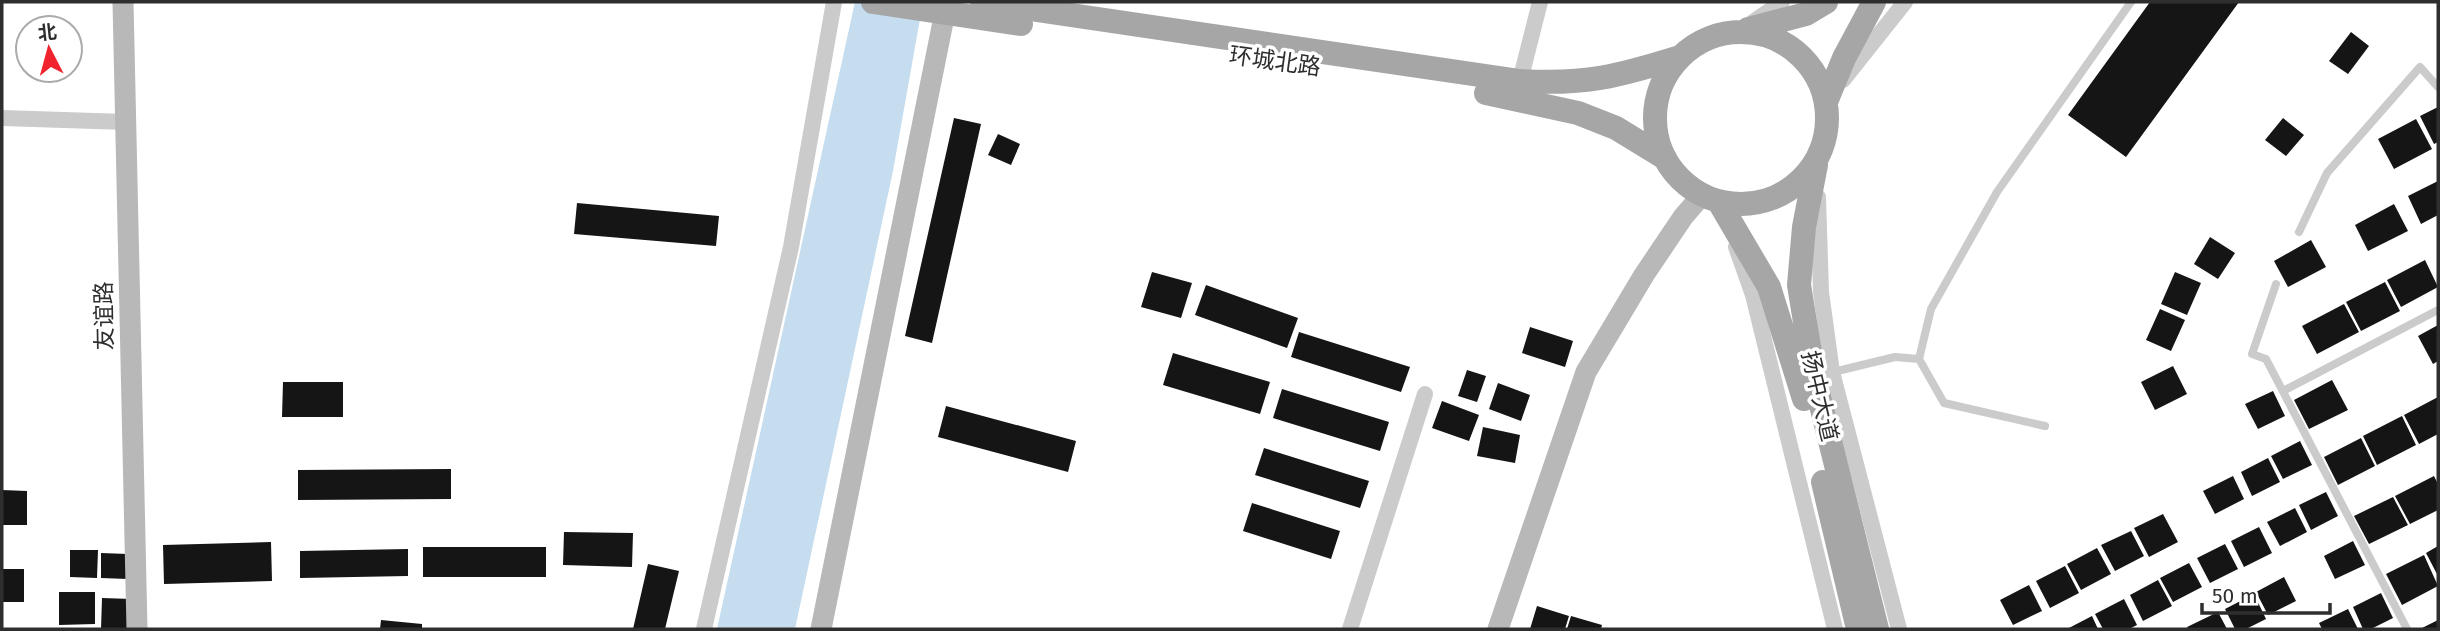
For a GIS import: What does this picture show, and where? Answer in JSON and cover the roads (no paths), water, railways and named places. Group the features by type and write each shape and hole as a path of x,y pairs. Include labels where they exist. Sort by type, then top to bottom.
{"main road":[{"name":"环城北路","path":"873,2 1022,16 1562,84 1613,78 1680,57"},
{"name":"环城北路","path":"982,2 1022,16 1516,97 1578,113 1616,128 1665,158"},
{"path":"1739,32 1772,37 1801,55 1821,83 1826,102 1828,122 1817,160 1791,188 1757,203 1711,198 1687,186 1665,158 1655,123 1656,105 1669,71 1680,57 1698,44 1717,35 1739,32 1805,14 1826,2"},
{"path":"1826,102 1844,58 1874,2"},
{"name":"扬中大道","path":"1817,160 1804,227 1799,285 1823,374 1877,629"},
{"name":"扬中大道","path":"1711,198 1769,287 1796,370 1858,629"}],"street":[{"name":"友谊路","path":"123,2 137,629"},
{"path":"704,629 791,247 834,2"},
{"path":"821,629 947,2"},
{"path":"1520,80 1540,2"},
{"path":"1739,32 1782,2"},
{"path":"1826,102 1905,2"},
{"path":"2,118 126,122"},
{"path":"1498,629 1586,372 1644,275 1711,198 1753,295 1835,629"},
{"path":"1823,374 1899,629"},
{"path":"1350,629 1425,394"}],"lane":[{"path":"2045,426 1944,403 1919,359 1931,309 1997,192 2131,2"},
{"path":"2299,232 2327,173 2420,67 2438,87"},
{"path":"2276,284 2252,354 2266,359 2407,629"},
{"path":"2283,391 2438,310"},
{"path":"1823,374 1895,357 1919,359"}],"water":[{"path":"855,2 923,2 893,171 795,629 717,629"}]}
